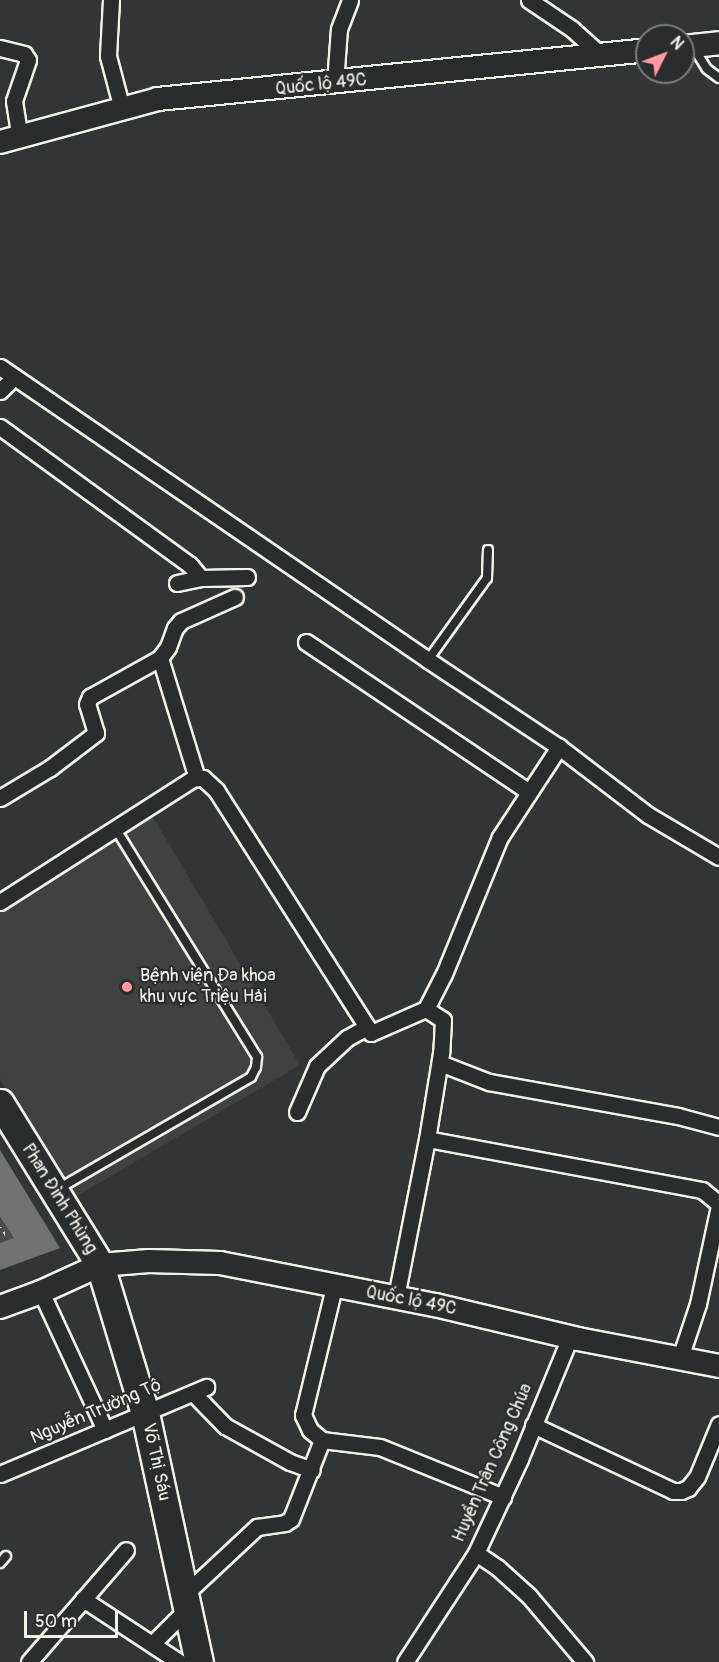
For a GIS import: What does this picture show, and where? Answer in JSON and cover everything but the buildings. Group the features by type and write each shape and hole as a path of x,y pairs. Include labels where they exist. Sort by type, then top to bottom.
{"highway":[{"name":"Phan Đình Phùng","path":"0,1103 100,1265"},
{"name":"Võ Thị Sáu","path":"100,1265 146,1413 198,1662"}],"main road":[{"path":"695,46 719,44"},
{"name":"Quốc lộ 49C","path":"10,139 158,99 635,51"},
{"name":"Quốc lộ 49C","path":"0,1307 41,1292 100,1265 149,1261 220,1263 334,1287 396,1297 570,1337 719,1366"}],"street":[{"path":"111,0 108,56 122,109"},
{"path":"335,83 339,29 350,0"},
{"path":"529,0 572,29 601,55"},
{"path":"0,48 24,54 28,60 14,101 10,139"},
{"path":"0,367 559,747 634,806 719,857"},
{"path":"0,392 14,377"},
{"path":"0,427 190,565 201,578"},
{"path":"177,583 201,578 247,577"},
{"path":"0,798 50,768 96,733 87,704 90,697 160,658 168,647 177,624 235,597"},
{"path":"306,642 528,791"},
{"path":"160,658 197,778"},
{"path":"0,902 179,786 202,778 216,790 371,1033 426,1009 444,974 491,856 528,791 559,747"},
{"path":"396,1297 428,1138 440,1063 443,1020 426,1009"},
{"path":"297,1112 317,1066 347,1038 367,1027"},
{"path":"440,1063 489,1082 621,1108 678,1116 719,1127"},
{"path":"428,1138 702,1190 719,1205 698,1304 680,1358"},
{"path":"334,1287 303,1415 310,1430 322,1440 380,1447 503,1497"},
{"path":"41,1292 105,1430"},
{"name":"Huyền Trân Công Chúa","path":"405,1662 476,1552 503,1497 570,1337"},
{"name":"Nguyễn Trường Tộ","path":"0,1474 200,1390 225,1426 290,1462 312,1470"},
{"path":"533,1425 673,1491 681,1491 694,1483 719,1424"},
{"path":"153,1643 185,1602 257,1527 288,1522 312,1470 322,1440"},
{"path":"29,1662 126,1550"},
{"path":"476,1552 529,1596 585,1662"},
{"path":"83,1599 179,1662"}],"lane":[{"path":"695,55 719,78"},
{"path":"428,660 487,578 488,550"},
{"path":"54,1191 251,1077 256,1067 256,1057 115,828"}],"path":[{"path":"0,1227 5,1234 0,1236"}],"shaded area":[{"name":"Bệnh viện Đa khoa khu vực Triệu Hải","path":"150,812 300,1065 72,1199 0,1079 0,910"},
{"path":"0,1150 60,1248 0,1270 0,1243 14,1238 0,1217"},
{"path":"0,1217 14,1238 0,1243"}],"place":[{"name":"Bệnh viện Đa khoa khu vực Triệu Hải","path":"127,987"}]}
